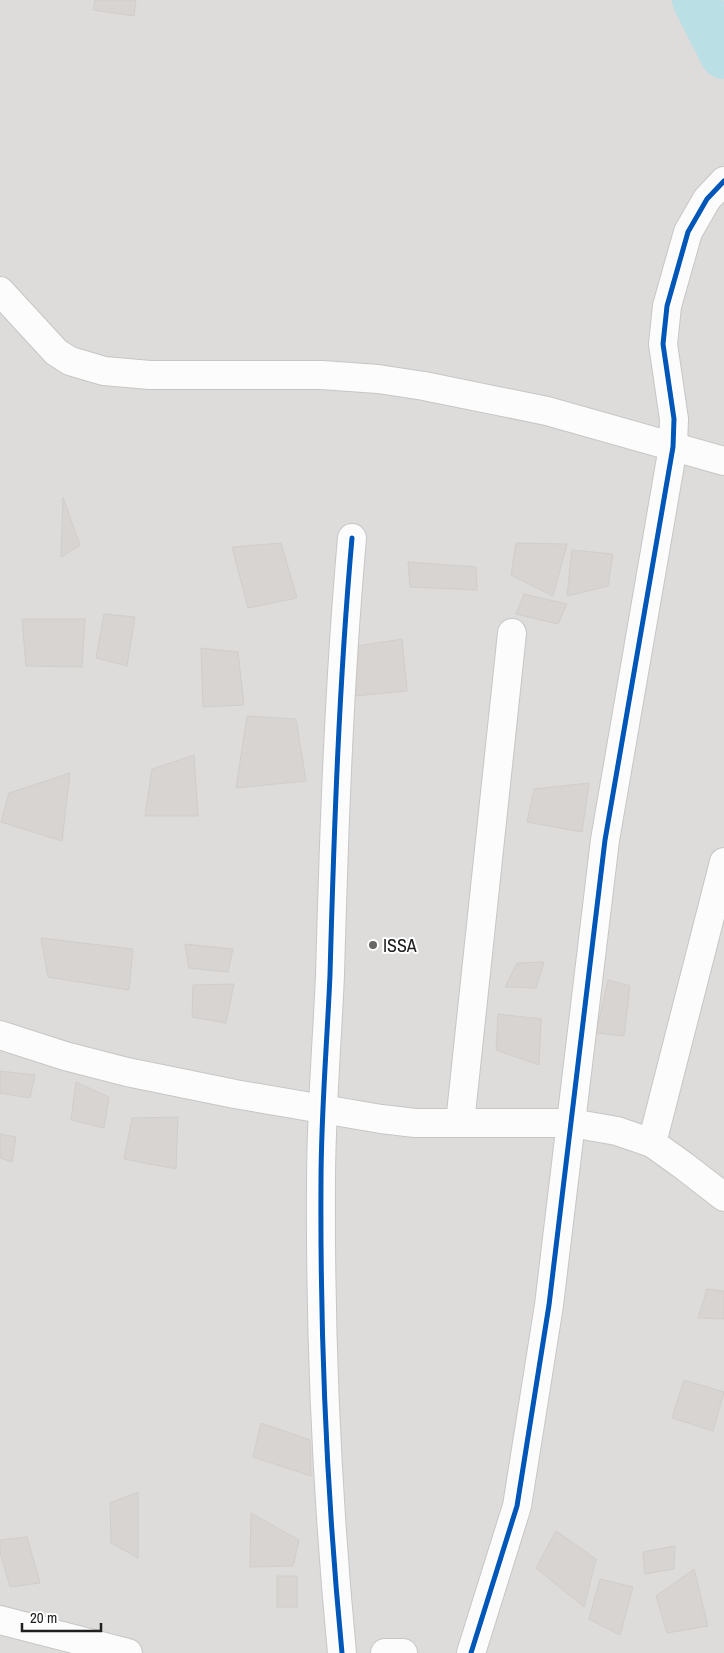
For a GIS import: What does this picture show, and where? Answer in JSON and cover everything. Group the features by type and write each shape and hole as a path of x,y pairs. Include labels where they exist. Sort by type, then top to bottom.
{"street":[{"path":"471,1653 517,1506 549,1305 605,840 673,447 674,419 663,344 667,306 688,232 706,199 724,181"},
{"path":"0,291 56,352 70,361 104,370 150,375 322,375 378,379 424,386 547,411 724,462"},
{"path":"342,1653 329,1495 324,1364 321,1183 322,1108 327,1051 338,730 352,538"},
{"path":"460,1123 512,633"},
{"path":"652,1143 724,862"},
{"path":"0,1035 65,1056 127,1072 260,1099 398,1121 571,1123 617,1131 652,1143 724,1198"},
{"path":"0,1620 128,1653"},
{"path":"385,1653 403,1653"}],"shaded area":[{"path":"0,0 724,0 724,1653 0,1653"}],"building":[{"path":"95,0 136,0 134,16 93,10"},
{"path":"63,497 80,545 61,557"},
{"path":"281,543 297,598 248,608 232,547"},
{"path":"516,543 567,544 553,596 511,575"},
{"path":"572,550 613,554 608,586 567,596"},
{"path":"408,562 476,567 477,590 410,587"},
{"path":"524,594 567,604 558,624 516,614"},
{"path":"104,614 135,617 127,666 96,658"},
{"path":"22,619 85,619 82,667 26,666"},
{"path":"402,639 407,691 355,696 358,646"},
{"path":"201,648 238,652 244,705 203,707"},
{"path":"247,716 296,719 306,781 236,788"},
{"path":"194,755 198,816 145,816 152,769"},
{"path":"70,773 62,841 1,822 9,793"},
{"path":"589,783 582,832 527,822 534,789"},
{"path":"41,938 133,949 129,990 48,977"},
{"path":"185,944 233,949 228,972 189,968"},
{"path":"544,962 536,988 505,987 517,963"},
{"path":"608,980 630,986 624,1036 596,1033"},
{"path":"234,984 226,1023 192,1017 193,985"},
{"path":"498,1014 541,1019 539,1065 496,1050"},
{"path":"0,1071 35,1075 30,1098 0,1093"},
{"path":"76,1082 109,1097 104,1128 71,1120"},
{"path":"178,1117 176,1169 124,1159 132,1118"},
{"path":"0,1134 16,1137 12,1162 0,1158"},
{"path":"707,1289 724,1291 724,1319 698,1318"},
{"path":"684,1380 724,1392 713,1431 672,1418"},
{"path":"261,1423 310,1440 311,1476 253,1457"},
{"path":"138,1492 138,1558 111,1543 110,1503"},
{"path":"251,1513 299,1540 293,1566 250,1567"},
{"path":"556,1531 596,1559 584,1607 536,1568"},
{"path":"27,1537 40,1583 10,1587 0,1552 0,1540"},
{"path":"675,1546 674,1569 645,1574 643,1552"},
{"path":"694,1569 708,1626 667,1633 656,1596"},
{"path":"277,1576 297,1576 297,1607 277,1607"},
{"path":"600,1579 633,1587 620,1635 589,1619"}],"waterway":[{"path":"696,0 724,55"}],"cycle path":[{"path":"471,1653 517,1506 549,1305 605,840 673,447 674,419 663,344 667,306 688,232 707,199 724,181"},
{"path":"342,1653 328,1477 322,1300 321,1182 338,756 352,538"}],"place":[{"name":"ISSA","path":"373,945"}]}
